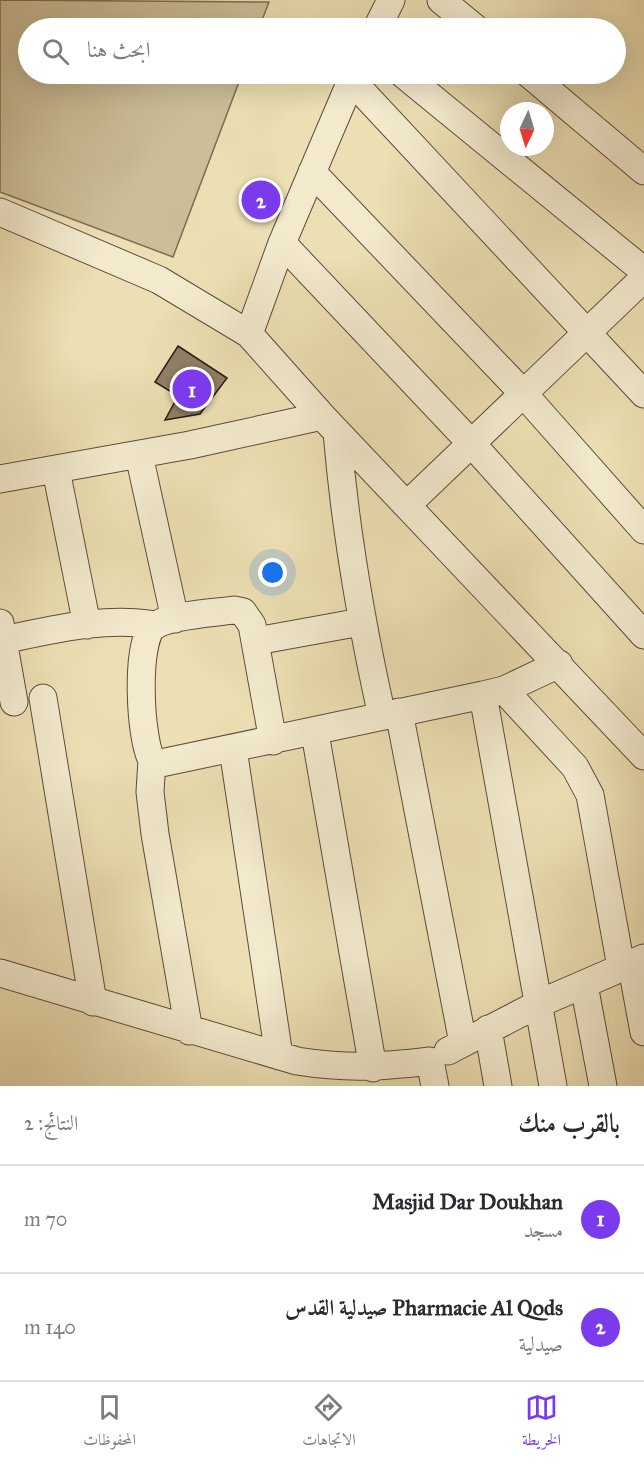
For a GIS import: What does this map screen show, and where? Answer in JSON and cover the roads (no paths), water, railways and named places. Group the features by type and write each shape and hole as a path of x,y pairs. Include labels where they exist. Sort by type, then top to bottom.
{"street":[{"path":"382,18 391,0"},
{"path":"441,0 463,18"},
{"path":"249,334 282,243 349,84"},
{"path":"359,84 644,394"},
{"path":"415,84 644,271"},
{"path":"541,84 644,171"},
{"path":"312,172 522,393 644,530"},
{"path":"0,212 159,280 249,334 330,424 559,664 639,741"},
{"path":"282,243 471,442 644,635"},
{"path":"408,504 644,278"},
{"path":"0,479 330,424"},
{"path":"330,424 361,622 391,714 463,1043"},
{"path":"139,455 165,622"},
{"path":"56,470 87,625"},
{"path":"93,1002 53,696 7,703 2,631 135,621 165,622 234,610 243,612 252,625 256,641 273,741"},
{"path":"165,622 147,633 142,659 144,737 152,760 150,792 155,834 189,1031"},
{"path":"256,641 361,622"},
{"path":"152,760 170,762 315,733 391,714 494,693 559,664"},
{"path":"494,693 575,767 590,795 632,962 644,1032"},
{"path":"494,693 538,1004 553,1086"},
{"path":"315,733 373,1068"},
{"path":"233,749 279,1056"},
{"path":"0,973 279,1056 338,1068 373,1068 432,1074 463,1043 488,1029 632,962"},
{"path":"584,985 603,1086"},
{"path":"488,1029 498,1086"}],"place":[{"name":"Pharmacie Al Qods صيدلية القدس","path":"261,200"},
{"name":"Masjid Dar Doukhan","path":"192,389"}]}
